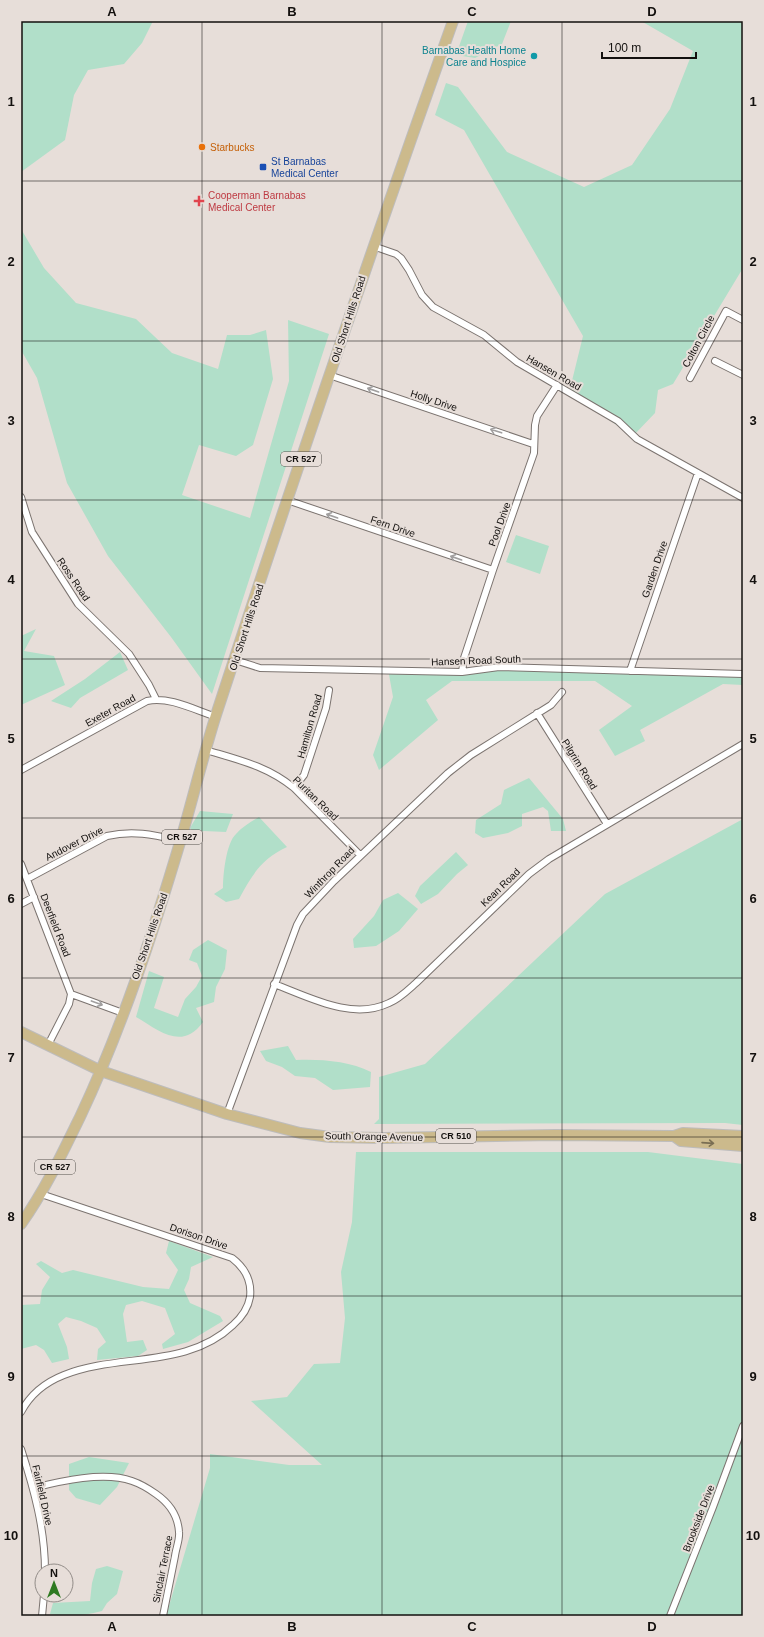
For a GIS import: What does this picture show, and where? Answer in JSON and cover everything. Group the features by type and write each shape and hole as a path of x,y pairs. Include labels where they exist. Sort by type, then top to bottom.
{"main road":[{"name":"Old Short Hills Road","path":"21,1224 41,1194 67,1145 101,1071 123,1013 149,938 180,841 216,717 287,500 373,246 453,21"},
{"name":"South Orange Avenue","path":"21,1032 101,1071 227,1114 300,1133 330,1137 384,1138 601,1134 674,1136 684,1133 743,1136"},
{"name":"South Orange Avenue","path":"674,1136 680,1141 743,1146"}],"street":[{"name":"Hansen Road","path":"373,246 396,254 401,258 422,295 432,307 484,335 517,362 618,421 637,439 743,498"},
{"name":"Colton Circle","path":"690,378 726,311 743,320"},
{"path":"715,361 743,375"},
{"name":"Holly Drive","path":"329,375 533,444"},
{"name":"Pool Drive","path":"462,672 464,658 492,570 534,453 533,444 537,416 557,385"},
{"name":"Garden Drive","path":"630,671 698,473"},
{"name":"Ross Road","path":"21,497 32,532 78,604 129,654 152,690 156,699"},
{"name":"Fern Drive","path":"287,500 492,570"},
{"name":"Hansen Road South","path":"235,660 260,668 462,672 499,667 743,674"},
{"name":"Hamilton Road","path":"294,788 302,781 326,708 329,690"},
{"name":"Winthrop Road","path":"227,1114 274,984 297,925 303,914 360,855 458,765 471,755 551,705 562,692"},
{"path":"156,699 216,717"},
{"name":"Exeter Road","path":"21,770 143,703 156,699"},
{"name":"Pilgrim Road","path":"537,713 607,824"},
{"name":"Kean Road","path":"274,984 338,1007 365,1010 381,1007 390,1003 400,997 416,983 528,874 549,859 743,744"},
{"name":"Puritan Road","path":"206,750 265,769 284,780 294,788 360,855"},
{"name":"Andover Drive","path":"27,879 107,836 144,833 180,841"},
{"name":"Deerfield Road","path":"21,864 71,994"},
{"path":"21,904 34,897"},
{"path":"48,1045 69,1004 71,994 123,1013"},
{"name":"Dorison Drive","path":"21,1412 29,1399 37,1391 64,1375 98,1366 164,1357 198,1348 218,1337 242,1316 248,1305 250,1297 250,1285 247,1273 240,1264 232,1258 41,1194"},
{"name":"Brookside Drive","path":"670,1616 743,1426"},
{"name":"Fairfield Drive","path":"21,1449 33,1488 41,1525 44,1563"},
{"name":"Sinclair Terrace","path":"33,1488 89,1477 118,1478 131,1480 145,1486 169,1505 177,1519 179,1534 163,1616"},
{"path":"42,1616 43,1603"}],"green space":[{"path":"21,21 153,21 142,43 124,64 88,70 74,95 65,140 21,172"},
{"path":"468,21 511,21 502,44 475,58 456,55"},
{"path":"641,21 743,21 743,268 673,384 658,390 655,413 633,436 569,393 583,336 464,130 435,115 446,83 458,87 507,152 584,187 632,165 670,109 693,51"},
{"path":"21,229 44,268 76,303 136,319 172,353 218,369 227,335 250,335 266,330 273,379 253,445 236,456 199,445 182,495 250,518 289,381 288,320 329,334 212,694 171,637 108,556 67,483 37,378 21,350"},
{"path":"516,535 549,546 540,574 506,562"},
{"path":"36,629 24,651 54,656 65,685 21,705 21,636"},
{"path":"120,652 128,670 80,698 71,708 51,701 85,679"},
{"path":"388,669 743,674 743,685 723,684 640,730 645,741 615,756 599,730 632,706 595,681 452,681 426,700 438,720 379,770 373,755 393,697"},
{"path":"529,778 563,819 566,831 551,831 548,811 543,807 522,814 522,826 508,833 483,838 475,833 476,820 501,804 504,790"},
{"path":"200,811 233,814 226,832 204,831 195,834 190,828"},
{"path":"259,817 287,847 270,857 258,868 248,882 239,899 226,902 214,894 223,888 224,868 230,844 238,831"},
{"path":"743,819 743,1125 725,1123 374,1124 379,1119 379,1077 425,1064 605,894"},
{"path":"456,852 468,865 438,894 421,904 415,896 420,886"},
{"path":"398,893 418,909 399,931 376,946 354,948 353,939 374,916 383,900"},
{"path":"208,940 227,950 225,969 216,987 214,1002 196,1008 203,1022 195,1031 179,1037 171,1036 136,1017 149,971 164,977 154,1008 178,1017 185,999 196,987 202,976 197,963 189,960 193,950"},
{"path":"288,1046 296,1060 344,1063 354,1065 371,1072 370,1087 333,1090 315,1078 295,1076 282,1067 266,1061 260,1051"},
{"path":"356,1152 648,1152 743,1164 743,1616 166,1616 210,1468 210,1454 289,1465 322,1465 251,1401 287,1397 314,1364 340,1363 345,1318 341,1272 352,1222"},
{"path":"169,1241 213,1257 191,1267 189,1279 184,1290 190,1303 220,1316 223,1321 188,1342 163,1349 162,1344 175,1334 165,1308 142,1301 126,1305 123,1314 127,1342 143,1340 147,1350 138,1356 97,1360 98,1349 106,1342 97,1328 81,1321 66,1317 58,1324 67,1347 69,1359 52,1363 44,1350 36,1345 21,1349 21,1305 40,1304 42,1290 50,1277 36,1264 41,1261 62,1273 73,1270 143,1287 169,1289 178,1270 166,1253"},
{"path":"89,1457 129,1463 117,1487 100,1505 76,1498 69,1490 69,1464"},
{"path":"107,1566 123,1571 117,1594 107,1603 102,1611 76,1616 50,1614 53,1603 90,1601 92,1583 96,1569"}],"place":[{"name":"Barnabas Health Home Care and Hospice","path":"534,56"},
{"name":"Starbucks","path":"202,147"},
{"name":"St Barnabas Medical Center","path":"263,167"},
{"name":"Cooperman Barnabas Medical Center","path":"199,201"}]}
